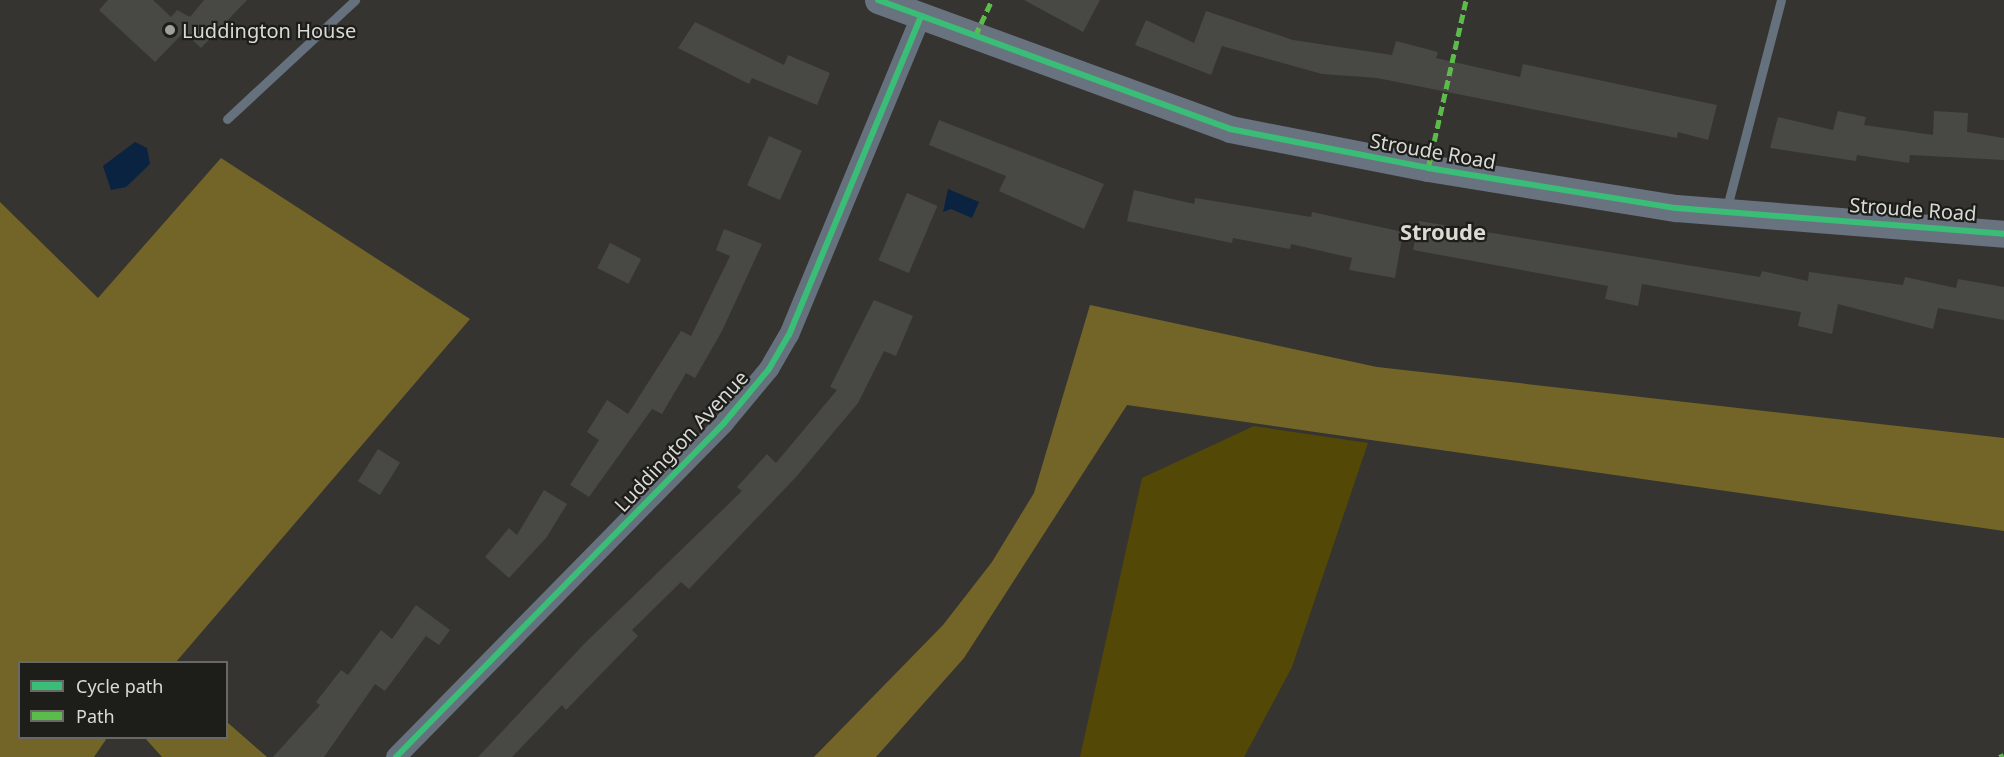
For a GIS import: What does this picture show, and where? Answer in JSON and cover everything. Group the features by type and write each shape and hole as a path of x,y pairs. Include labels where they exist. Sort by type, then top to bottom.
{"street":[{"name":"Stroude Road","path":"878,0 1230,129 1428,168 1726,213 1917,223 2004,234"},
{"name":"Luddington Avenue","path":"396,757 724,423 769,369 789,336 921,16"}],"lane":[{"path":"227,119 355,0"},
{"path":"1726,213 1781,0"}],"shaded area":[{"path":"221,158 470,319 177,661 18,661 18,739 106,739 94,757 0,757 0,202 98,298"},
{"path":"1090,305 1377,367 2004,438 2004,531 1127,405 964,658 876,757 814,757 943,625 992,562 1034,493"},
{"path":"1254,426 1368,443 1292,667 1244,757 1080,757 1142,478"},
{"path":"228,723 267,757 162,757 146,739 228,739"}],"water":[{"path":"135,142 147,148 150,164 126,187 111,190 103,166"},
{"path":"948,189 979,202 972,218 951,209 943,212"}],"building":[{"name":"Luddington House","path":"108,0 153,0 171,17 177,10 190,17 204,0 247,0 201,48 184,32 155,62 99,10"},
{"path":"1024,0 1100,0 1083,32"},
{"path":"1206,11 1293,40 1392,55 1396,41 1438,52 1436,58 1520,77 1523,64 1717,105 1708,140 1678,132 1677,138 1377,78 1322,74 1222,46 1211,75 1135,45 1146,20 1194,43"},
{"path":"695,22 784,65 788,55 830,73 817,105 752,78 749,84 678,48"},
{"path":"1838,111 1866,117 1864,125 1933,135 1934,111 1968,113 1967,132 2004,138 2004,160 1910,155 1909,163 1857,155 1856,161 1770,148 1778,117 1833,130"},
{"path":"939,120 1104,184 1084,229 999,191 1006,176 929,145"},
{"path":"769,136 802,151 780,200 747,185"},
{"path":"1134,190 1194,204 1195,198 1311,217 1312,212 1403,232 1395,278 1349,270 1352,258 1291,244 1290,249 1233,238 1232,243 1127,221"},
{"path":"907,193 937,206 909,273 878,260"},
{"path":"1419,221 1760,277 1762,271 1808,281 1809,272 1903,285 1905,277 1956,288 1958,279 2004,287 2004,320 1938,308 1933,329 1838,304 1832,334 1798,326 1801,312 1642,284 1638,306 1605,299 1608,286 1413,250"},
{"path":"724,229 762,244 722,331 695,378 686,373 662,414 652,409 589,497 570,485 599,440 587,432 607,400 628,414 681,331 691,336 730,256 716,250"},
{"path":"610,243 641,259 628,284 597,268"},
{"path":"874,300 913,316 896,356 884,351 858,403 796,477 689,589 681,582 632,630 638,636 566,710 562,705 512,757 478,757 585,643 742,491 737,487 767,454 776,463 837,390 830,387"},
{"path":"378,449 400,463 380,495 358,481"},
{"path":"544,490 567,504 546,538 509,578 485,557 509,528 517,535"},
{"path":"416,605 450,630 439,645 426,636 385,691 375,684 324,757 273,757 320,705 316,702 341,670 348,675 381,630 392,639"}],"marked path":[{"path":"975,36 992,0"},
{"path":"1428,168 1466,0"},
{"path":"1999,757 2004,755"}],"cycle path":[{"path":"878,0 1230,129 1428,168 1676,208 2004,234"},
{"path":"396,757 724,423 769,369 789,335 921,16"}],"place":[{"name":"Luddington House","path":"170,30"}],"district":[{"name":"Stroude","path":"1443,232"}]}
